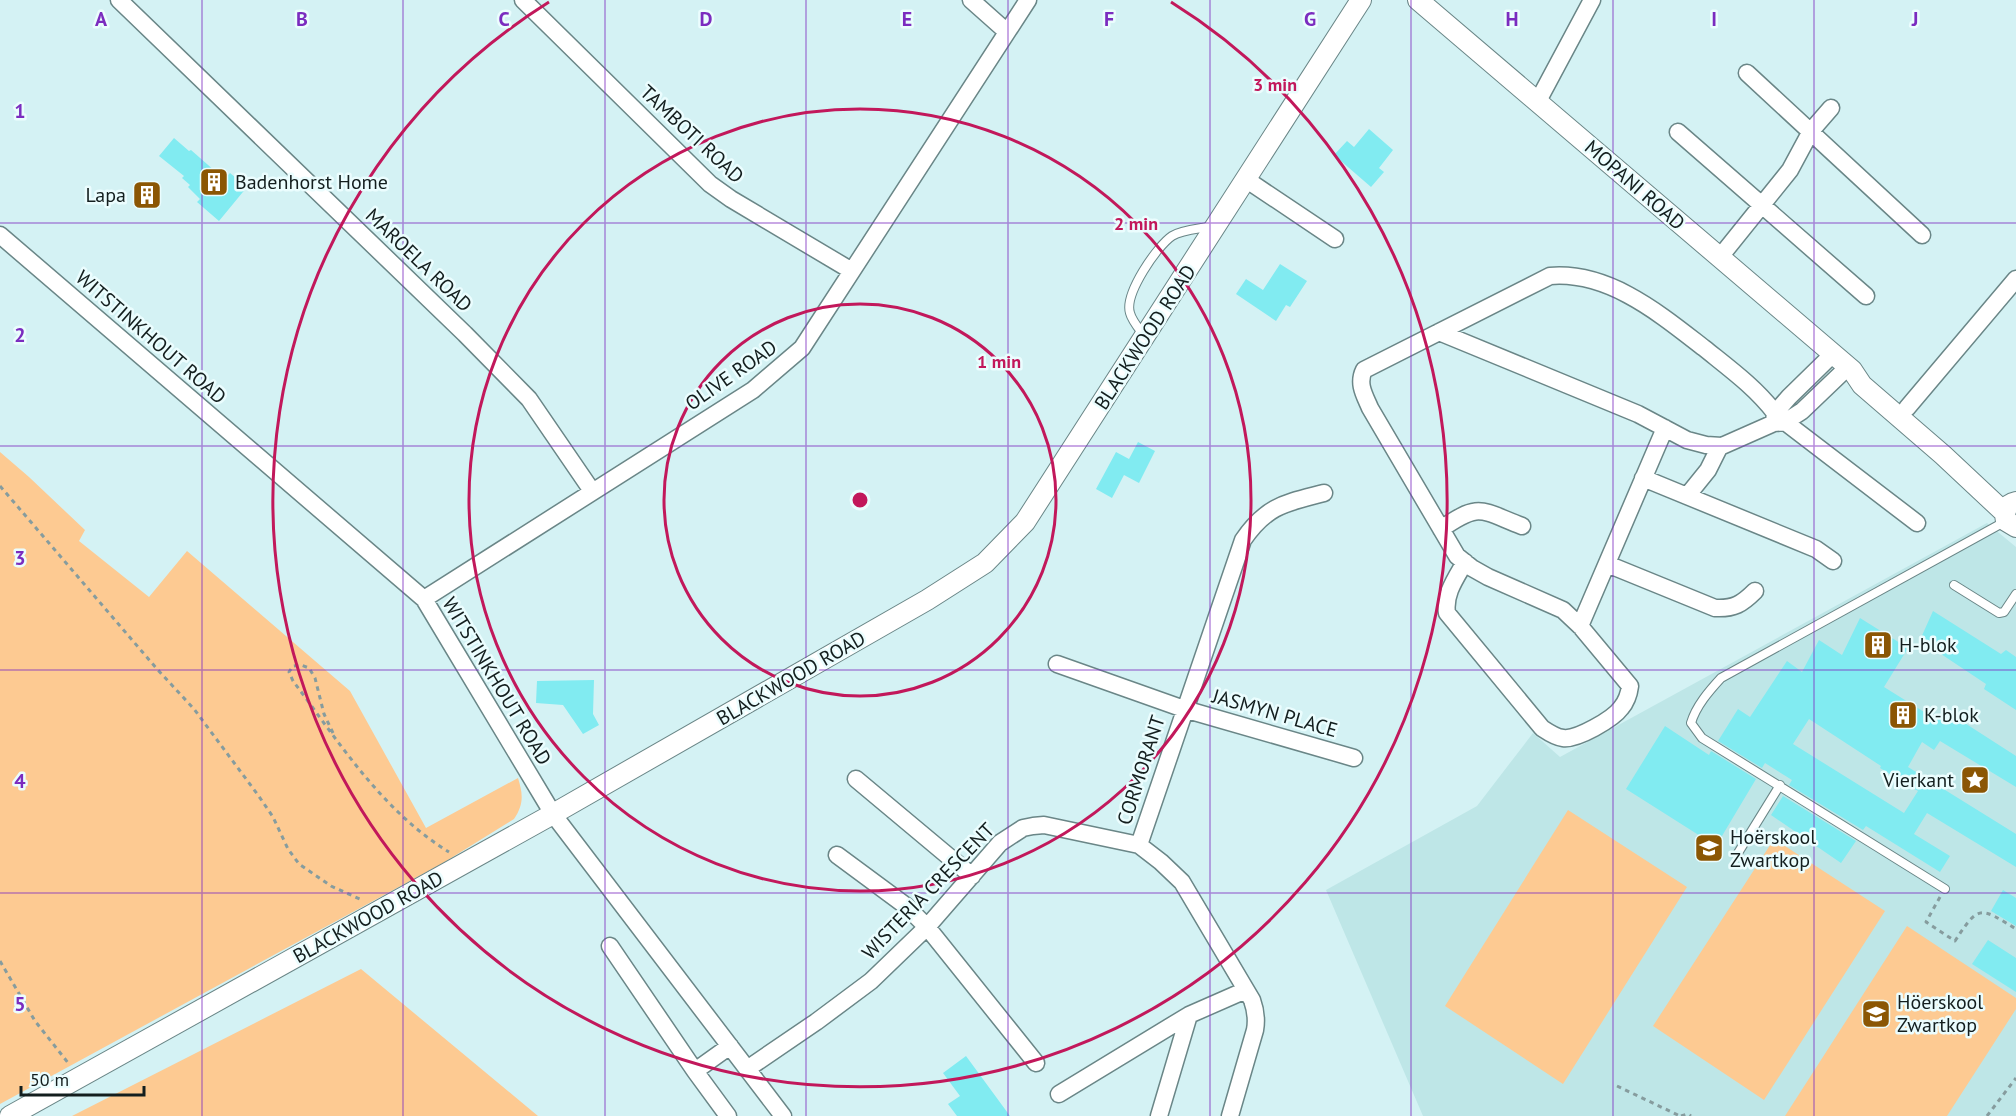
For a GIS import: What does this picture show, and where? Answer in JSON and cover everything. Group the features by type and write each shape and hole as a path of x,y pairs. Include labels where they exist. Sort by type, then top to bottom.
{"street":[{"name":"MAROELA ROAD","path":"119,0 465,334 529,399 592,491"},
{"name":"TAMBOTI ROAD","path":"524,0 710,184 730,199 852,271"},
{"path":"971,0 1007,32"},
{"name":"OLIVE ROAD","path":"424,599 753,390 802,348 1028,0"},
{"name":"MOPANI ROAD","path":"1418,0 1845,364 1862,385 2011,513"},
{"path":"1538,101 1587,2"},
{"name":"BLACKWOOD ROAD","path":"15,1113 553,814 927,600 986,563 1025,522 1363,3"},
{"path":"1747,73 1922,235"},
{"path":"1720,257 1790,170 1811,131 1831,108"},
{"path":"1678,132 1866,296"},
{"path":"1247,180 1335,239"},
{"name":"WITSTINKHOUT ROAD","path":"0,235 424,599 553,814 783,1116"},
{"path":"1465,562 1449,592 1445,604 1447,613 1542,728 1553,735 1573,738 1608,720 1621,709 1629,696 1630,686 1580,626 1563,610 1488,577 1457,556 1370,408 1362,389 1361,376 1364,370 1550,276 1569,274 1611,287 1655,310 1747,382 1762,396 1778,419 1917,524"},
{"path":"1906,408 2016,279"},
{"path":"1439,332 1638,414 1687,440 1706,445 1720,446 1778,419 1789,397 1845,364"},
{"name":"MOPANI ROAD","path":"1845,364 1864,374 1906,408 2011,513"},
{"path":"1580,626 1665,428"},
{"path":"1687,496 1708,470 1720,446"},
{"path":"1643,478 1816,549 1833,561"},
{"name":"CORMORANT","path":"1139,845 1244,540 1260,518 1286,502 1324,493"},
{"path":"1441,529 1460,515 1480,510 1522,526"},
{"path":"1606,564 1715,608 1728,609 1740,605 1755,591"},
{"name":"JASMYN PLACE","path":"1058,664 1184,709 1354,758"},
{"path":"856,779 972,876"},
{"name":"WISTERIA CRESCENT","path":"747,1069 871,981 927,927 1006,838 1023,828 1044,825 1139,845 1182,882 1252,1000 1257,1020 1230,1116"},
{"path":"837,855 906,906 927,927 1036,1063"},
{"path":"610,946 728,1116"},
{"path":"1059,1094 1190,1015 1246,990"},
{"path":"1159,1116 1190,1015"},
{"path":"695,1071 730,1046"}],"lane":[{"path":"1145,337 1130,313 1132,293 1142,273 1157,251 1174,235 1216,226"},
{"path":"1945,889 1702,738 1691,723 1693,716 1713,686 1721,678 2011,513"},
{"path":"1954,585 1999,613 2004,612 2016,594"},
{"path":"1738,853 1779,785"}],"path":[{"path":"0,486 194,709 273,817 288,849 299,864 332,886 381,909"},
{"path":"333,733 324,714 315,678 309,668 301,665 293,666 289,672 293,681 358,769 388,802 444,849 466,862"},
{"path":"1945,889 1926,922 1955,941 1969,919 1978,912 1993,914 2016,929"},
{"path":"0,961 35,1021 80,1077"},
{"path":"1987,1116 2016,1078"},
{"path":"1617,1086 1680,1116 1688,1114 1691,1116"}],"shaded area":[{"path":"0,452 85,530 79,541 149,597 187,551 350,691 426,828 518,778 522,799 520,809 514,819 443,863 0,1104"},
{"name":"Hoërskool Zwartkop","path":"1987,523 2016,547 2016,1116 1423,1116 1326,890 1477,806 1533,733 1560,757"},
{"path":"1568,810 1687,887 1563,1084 1445,1006"},
{"path":"1774,839 1885,911 1764,1100 1653,1026"},
{"path":"1907,926 2016,998 2016,1009 1947,1116 1785,1116"},
{"path":"361,969 538,1116 72,1116"}],"building":[{"path":"1369,129 1393,150 1379,168 1384,172 1371,187 1334,155 1347,141 1354,147"},
{"name":"Badenhorst Home","path":"174,138 224,179 230,173 247,187 219,221 197,202 200,199 188,187 190,185 182,178 184,176 159,156"},
{"name":"Lapa","path":"148,182 160,194 147,208 135,196"},
{"path":"1280,264 1307,281 1290,307 1286,305 1276,321 1236,294 1246,279 1263,290"},
{"path":"1138,442 1155,451 1139,483 1124,475 1112,498 1096,489 1116,452 1129,459"},
{"path":"1933,611 2001,654 2006,650 2016,657 2016,710 1984,689 1986,684 1920,640"},
{"path":"1860,618 1908,648 1884,687 1937,720 1946,711 2016,756 2016,787 1940,741 1934,750 1922,742 1908,767 2016,834 2016,867 1927,813 1914,834 1950,856 1940,872 1866,826 1863,830 1789,785 1792,780 1765,763 1762,768 1718,741 1738,709 1750,717 1787,661 1802,672 1819,640 1842,655","holes":["1809,719 1881,766 1880,768 1918,791 1904,813 1793,744"]},
{"path":"594,680 593,714 599,725 583,734 563,705 536,703 537,681"},
{"path":"1665,726 1709,755 1711,751 1756,779 1716,846 1626,789"},
{"path":"1783,796 1856,841 1841,863 1771,815"},
{"path":"2003,890 2016,898 2016,926 1991,911"},
{"path":"1988,940 2016,958 2016,992 1972,964"},
{"path":"966,1056 1010,1116 957,1116 948,1104 960,1096 943,1073"}],"place":[{"name":"Badenhorst Home","path":"214,182"},
{"name":"Lapa","path":"147,195"},
{"name":"H-blok","path":"1878,645"},
{"name":"K-blok","path":"1903,715"},
{"name":"Vierkant","path":"1975,780"},
{"name":"Hoërskool Zwartkop","path":"1709,848"},
{"name":"Höerskool Zwartkop","path":"1876,1014"}]}
